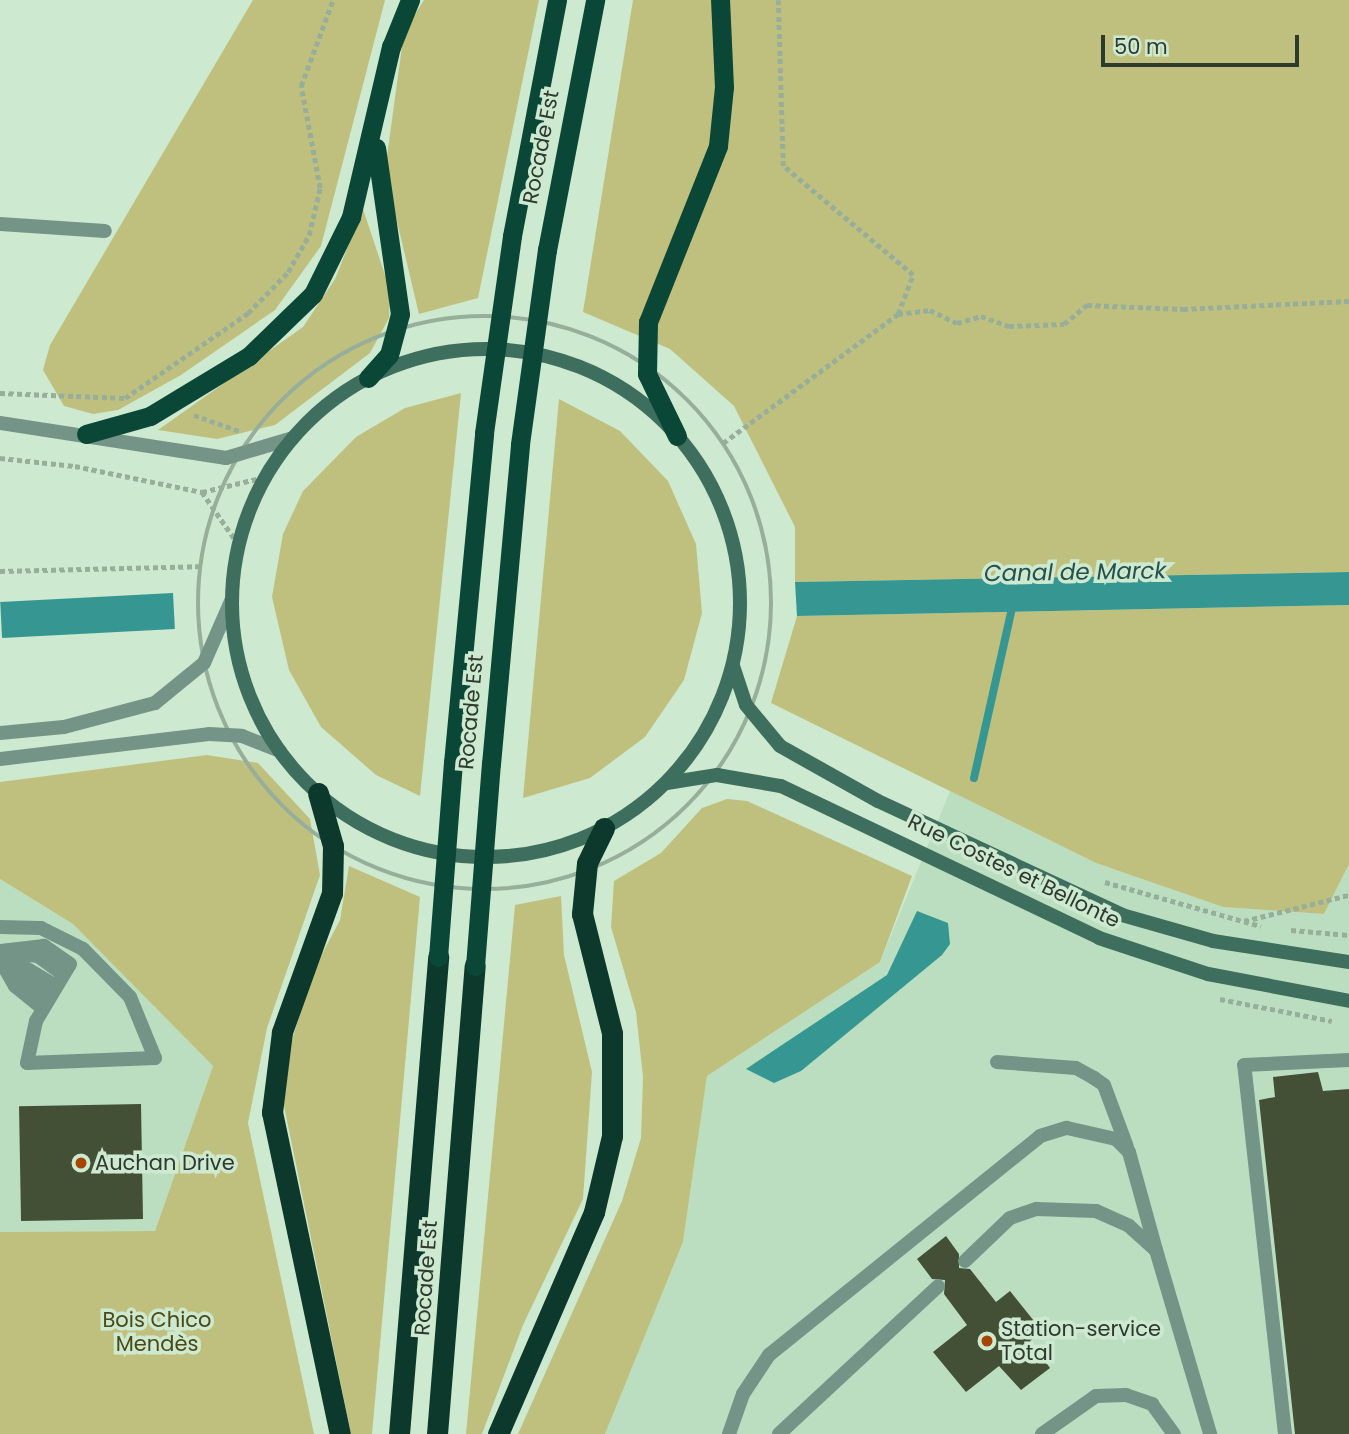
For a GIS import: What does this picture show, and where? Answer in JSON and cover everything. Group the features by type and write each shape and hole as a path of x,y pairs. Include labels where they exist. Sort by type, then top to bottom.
{"highway":[{"path":"86,434 150,416 248,356 292,318 339,247 377,112 391,47 410,0"},
{"name":"Rocade Est","path":"399,1434 453,763 484,433 512,236 557,0"},
{"name":"Rocade Est","path":"438,1434 491,764 520,444 547,250 595,0"},
{"path":"677,436 647,374 648,322 718,146 724,87 720,0"},
{"path":"368,378 389,355 401,304 378,186 377,112"},
{"path":"318,793 333,846 332,893 282,1032 272,1112 340,1434"},
{"path":"498,1434 594,1212 612,1136 612,1033 582,914 587,863 604,828"}],"main road":[{"path":"437,354 533,354 601,377 677,436 716,493 732,537 741,605 733,666 703,737 666,783 604,828 538,852 444,854 377,832 318,793 280,751 244,679 232,599 239,545 265,477 293,438 368,378 437,354"},
{"name":"Rue Costes et Bellonte","path":"733,666 746,705 780,746 890,807 1122,915 1226,944 1349,962"},
{"name":"Rue Costes et Bellonte","path":"666,783 717,775 781,786 1099,937 1208,974 1349,1001"}],"street":[{"path":"0,224 105,231"},
{"path":"0,423 86,434 226,458 293,438"},
{"path":"0,733 64,727 155,703 204,663 232,599"},
{"path":"0,759 209,734 242,736 280,751"},
{"path":"0,927 41,928 83,948 130,997 155,1058 27,1063 52,991 69,964 44,946 0,954"},
{"path":"0,954 15,986 52,991"},
{"path":"0,954 52,991"},
{"path":"1285,1434 1244,1065 1349,1060"},
{"path":"997,1062 1076,1068 1104,1085 1129,1152 1210,1434"},
{"path":"729,1434 743,1394 769,1355 1040,1136 1067,1128 1093,1130 1129,1152"},
{"path":"965,1261 1010,1218 1064,1206 1129,1226 1157,1250"},
{"path":"779,1434 938,1286"},
{"path":"1042,1434 1096,1396 1126,1395 1152,1404 1174,1434"}],"path":[{"path":"125,398 248,313 288,272 309,235 320,188 301,86 333,0"},
{"path":"778,0 783,166 912,275 898,314"},
{"path":"723,443 898,314 930,310 957,323 981,316 1009,326 1064,324 1087,305 1210,309 1349,301"},
{"path":"0,458 75,466 202,492 265,477"},
{"path":"202,492 239,545"},
{"path":"0,571 199,566"},
{"path":"1349,895 1243,921 1349,936"}],"shaded area":[{"path":"950,791 1096,863 1223,907 1324,914 1349,864 1349,1434 605,1434 683,1242 707,1076 880,962"},
{"path":"0,879 73,924 213,1066 155,1231 0,1232"}],"green space":[{"path":"253,0 385,0 321,246 275,310 181,375 118,410 93,414 64,406 43,370 50,345"},
{"path":"424,0 539,0 478,298 419,314 385,171 404,32"},
{"path":"633,0 1349,0 1349,572 795,582 795,527 734,406 670,349 583,312"},
{"path":"363,209 390,290 389,318 370,353 275,425 217,439 158,430 303,327 335,279"},
{"path":"461,393 420,796 376,775 321,727 289,670 272,597 283,534 303,491 356,437 405,408"},
{"path":"559,399 620,431 668,481 696,544 702,613 684,680 645,737 590,778 523,798"},
{"path":"1349,605 1349,864 1324,914 1223,907 1096,863 771,703 797,616"},
{"name":"Bois Chico Mendès","path":"207,755 258,763 310,819 320,875 267,1028 248,1123 314,1434 0,1434 0,1232 155,1231 213,1066 73,924 0,879 0,782"},
{"path":"727,799 747,801 912,876 880,962 707,1076 683,1242 605,1434 518,1434 622,1201 641,1138 643,1077 636,1012 611,927 614,881 661,853 702,808"},
{"path":"349,866 420,897 372,1434 351,1434 283,1101 289,1050 313,971 340,920"},
{"path":"561,896 564,955 592,1072 583,1199 523,1325 482,1434 466,1434 515,905"}],"water":[{"path":"1349,572 1349,605 797,616 795,582"},
{"path":"173,593 175,629 2,638 0,602"},
{"path":"917,911 948,923 950,944 942,955 801,1071 774,1083 746,1069 887,975"}],"building":[{"path":"1318,1072 1323,1091 1349,1089 1349,1434 1295,1434 1259,1100 1275,1097 1273,1077"},
{"name":"Auchan Drive","path":"141,1104 143,1219 21,1221 19,1106"},
{"path":"946,1236 959,1254 959,1268 970,1269 996,1302 1010,1291 1042,1331 1030,1341 1050,1368 1021,1390 999,1366 966,1392 933,1352 967,1325 944,1294 945,1280 932,1279 917,1259"}],"waterway":[{"path":"974,778 1013,604"}],"place":[{"name":"Auchan Drive","path":"81,1163"},
{"name":"Station-service Total","path":"987,1341"}],"water label":[{"name":"Canal de Marck","path":"1075,572"}]}
